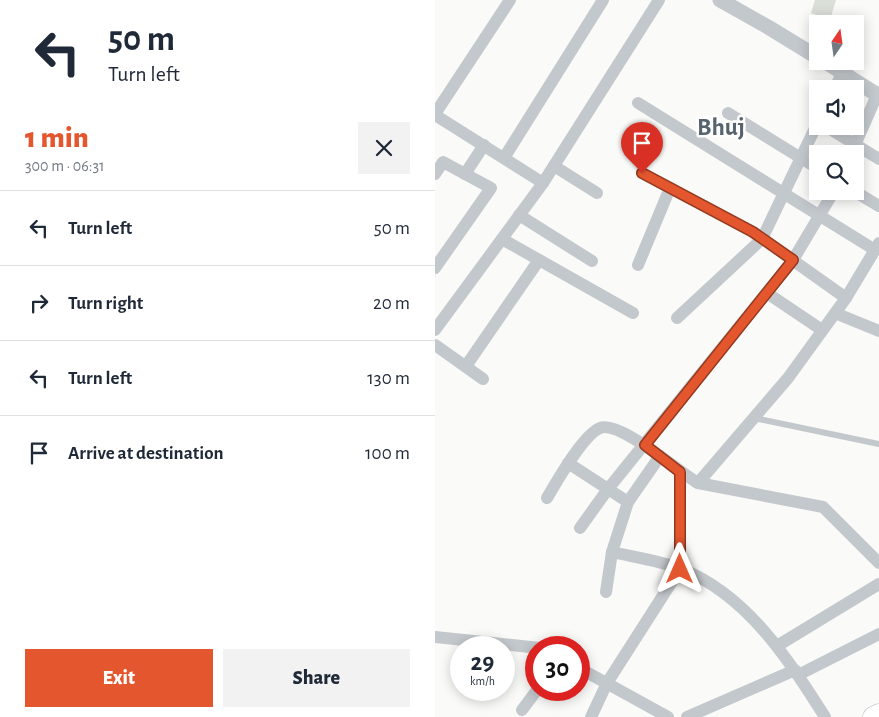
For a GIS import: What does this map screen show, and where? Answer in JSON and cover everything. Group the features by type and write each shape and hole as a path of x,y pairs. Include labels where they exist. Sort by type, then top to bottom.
{"main road":[{"path":"873,717 879,714"}],"street":[{"path":"510,0 435,114 543,182"},
{"path":"504,158 603,0"},
{"path":"435,330 554,166 659,0"},
{"path":"719,0 809,52"},
{"path":"840,70 878,96 855,145"},
{"path":"839,80 843,72"},
{"path":"638,103 820,217 877,247 846,298 788,378 698,483"},
{"path":"728,113 809,163"},
{"path":"677,318 763,238 812,135"},
{"path":"836,135 848,145"},
{"path":"465,174 484,145"},
{"path":"864,153 879,159"},
{"path":"435,174 443,162 491,188 435,268"},
{"path":"554,166 597,193"},
{"path":"642,173 763,238 846,298"},
{"path":"638,265 670,188"},
{"path":"864,197 879,206"},
{"path":"580,528 608,489 793,260 829,200"},
{"path":"519,215 591,261"},
{"path":"501,238 633,313"},
{"path":"466,366 539,260"},
{"path":"767,293 822,330"},
{"path":"835,313 879,332"},
{"path":"435,345 483,378"},
{"path":"547,498 568,463 591,434 602,427 611,427 645,445 680,472 698,483 823,507 879,563"},
{"path":"606,592 612,552 628,502 660,456"},
{"path":"568,463 628,502"},
{"path":"591,717 607,683 680,569 680,472"},
{"path":"612,552 680,569 708,581 733,599 777,646 797,672 825,717"},
{"path":"777,646 879,584"},
{"path":"687,717 797,672 879,634"},
{"path":"435,636 525,646"},
{"path":"590,674 668,717"},
{"path":"522,710 529,701"}],"lane":[{"path":"753,418 879,444"}],"shaded area":[{"path":"815,0 836,0 832,15 811,13"}],"district":[{"name":"Bhuj","path":"721,126"}],"route":[{"path":"642,173 753,232 793,260 645,445 680,472 680,569"}]}
